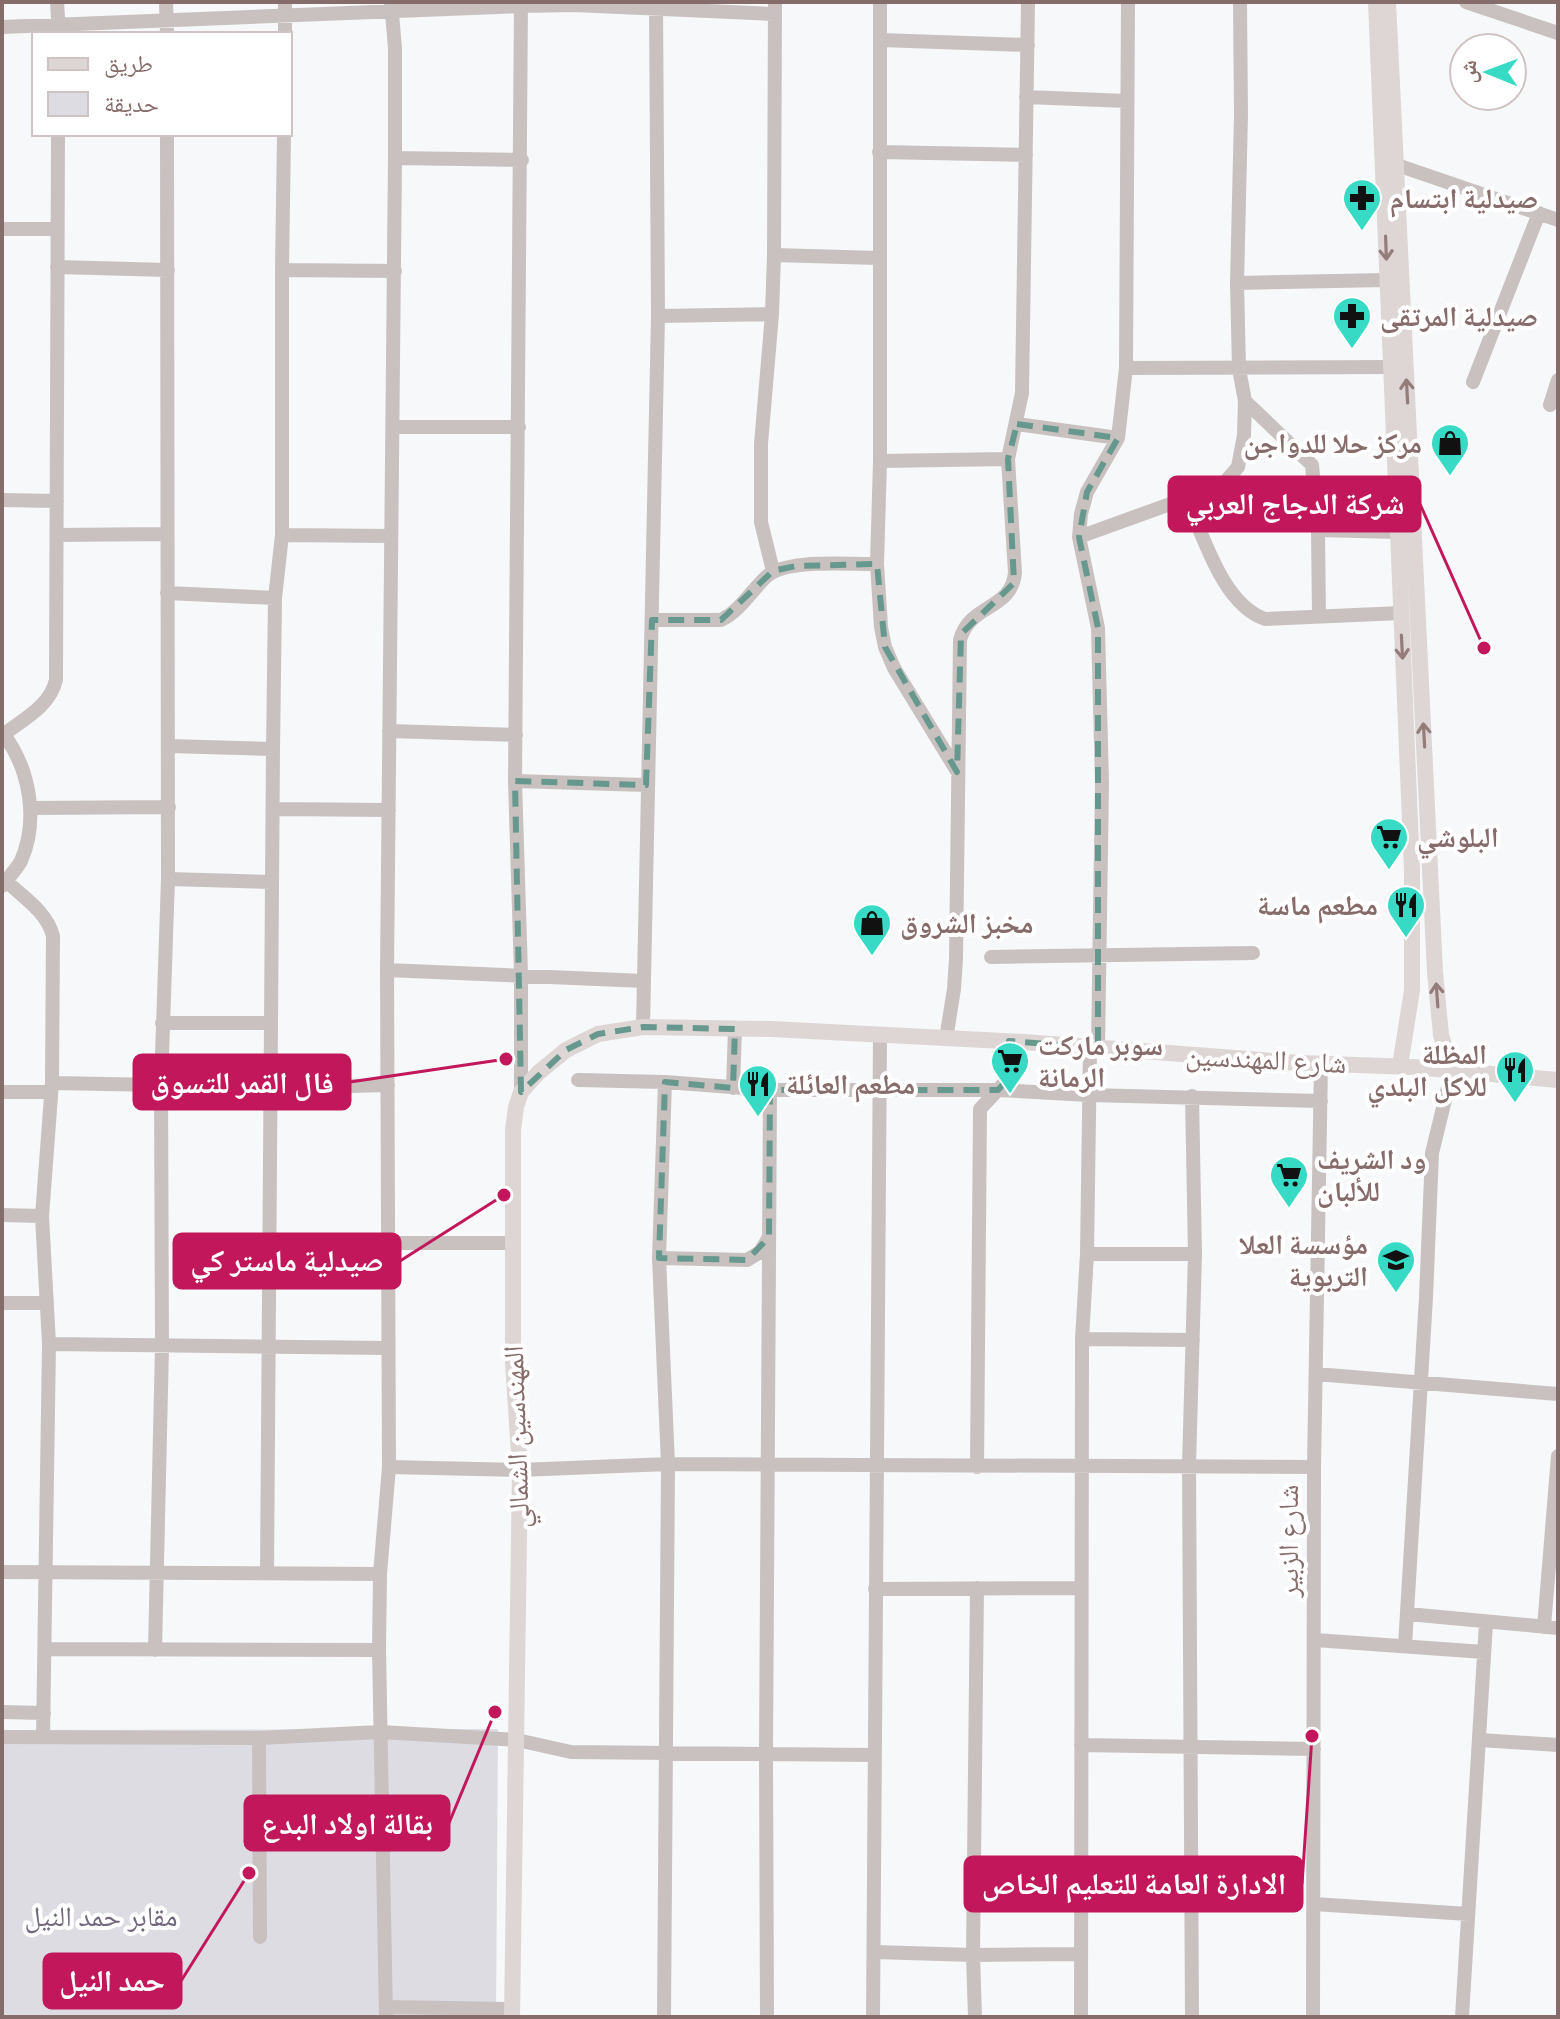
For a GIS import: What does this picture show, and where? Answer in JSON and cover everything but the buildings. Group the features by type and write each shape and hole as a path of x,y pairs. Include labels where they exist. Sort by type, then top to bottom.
{"main road":[{"path":"1376,2 1391,165 1387,280 1398,532 1407,564 1401,613 1412,870 1412,990 1400,1066"},
{"path":"1388,2 1391,165 1407,564 1426,782 1438,1006 1452,1071"},
{"path":"1409,782 1426,782"},
{"path":"521,1092 548,1064 576,1043 598,1034 643,1027 735,1029"},
{"name":"شارع المهندسين","path":"735,1029 1009,1041 1321,1064 1400,1066 1558,1080"},
{"name":"المهندسين الشمالي","path":"512,2013 520,1470 513,1362 513,1130 521,1092"}],"street":[{"path":"57,2 59,30"},
{"path":"166,2 167,28"},
{"path":"880,2 879,605 885,647 894,668 957,772"},
{"path":"946,1039 956,959 961,634 971,618 1007,596 1014,583 1008,459 1022,393 1028,2"},
{"path":"1081,2017 1082,1339 1087,1254 1089,1095 1101,955 1102,783 1098,628 1079,537 1087,492 1118,438 1126,368 1128,2"},
{"path":"1079,537 1225,482 1238,467 1244,435 1245,401 1239,369 1237,283 1240,2"},
{"path":"1466,2 1558,33"},
{"path":"2,27 59,30 167,28 285,8 521,4 774,8 774,255 761,444 761,522 773,571"},
{"path":"521,4 515,781 521,1092"},
{"path":"643,1027 658,316 656,6"},
{"path":"392,7 395,48 395,271 387,970 389,1467 380,1574 379,1650 386,2012 512,2013"},
{"path":"285,8 285,32"},
{"path":"880,40 1028,45"},
{"path":"1026,97 1127,101"},
{"path":"43,1737 49,1344 42,1216 52,1088 53,936 50,925 41,913 4,884 19,865 28,841 31,808 20,764 3,733 46,702 56,680 58,136"},
{"path":"155,1650 162,1347 162,1023 169,807 167,136"},
{"path":"267,1573 273,749 275,598 282,535 284,136"},
{"path":"879,152 1026,155"},
{"path":"395,158 522,160"},
{"path":"1391,165 1558,220"},
{"path":"1473,382 1539,213"},
{"path":"2,229 56,229"},
{"path":"774,255 878,258"},
{"path":"57,267 168,270"},
{"path":"282,270 395,271"},
{"path":"1237,283 1387,280"},
{"path":"658,316 772,314"},
{"path":"1126,368 1391,367"},
{"path":"1550,405 1558,380"},
{"path":"1245,401 1312,465 1318,530 1319,616"},
{"path":"1017,424 1118,438"},
{"path":"394,427 519,427"},
{"path":"880,461 1008,459"},
{"path":"1186,498 1227,589 1254,615 1265,619 1401,613"},
{"path":"2,500 57,501"},
{"path":"1318,530 1398,532"},
{"path":"58,535 166,534"},
{"path":"282,535 391,536"},
{"path":"652,620 721,620 730,615 773,571 796,566 877,564"},
{"path":"167,593 275,598"},
{"path":"389,731 516,735"},
{"path":"169,746 273,749"},
{"path":"515,781 646,785"},
{"path":"31,808 169,807"},
{"path":"273,809 389,810"},
{"path":"168,879 272,882"},
{"path":"991,957 1253,953"},
{"path":"387,970 644,981"},
{"path":"162,1023 271,1023"},
{"path":"733,1088 735,1029"},
{"path":"873,2017 880,1035"},
{"path":"977,1467 980,1109 1009,1078 1009,1041"},
{"name":"شارع الزبير","path":"1313,2017 1314,1467 1321,1064"},
{"path":"1405,1646 1432,1153 1452,1071"},
{"path":"578,1080 665,1082 770,1090 998,1090 1321,1101"},
{"path":"664,2017 668,1464 659,1258 665,1082"},
{"path":"2,1092 161,1085"},
{"path":"271,1088 388,1085"},
{"path":"767,2017 770,1090"},
{"path":"1192,1096 1195,1254 1189,1465 1192,2017"},
{"path":"2,1215 42,1216"},
{"path":"659,1258 747,1260 760,1252 769,1237"},
{"path":"388,1243 513,1243"},
{"path":"1087,1254 1195,1254"},
{"path":"2,1303 47,1303"},
{"path":"1082,1339 1193,1340"},
{"path":"49,1344 388,1348"},
{"path":"1316,1374 1558,1394"},
{"path":"1408,1614 1551,1628 1558,1456"},
{"path":"389,1467 520,1470 668,1464 1314,1467"},
{"path":"2,1572 380,1574"},
{"path":"975,2017 977,1588"},
{"path":"875,1589 1081,1588"},
{"path":"1462,2017 1486,1623"},
{"path":"1315,1640 1484,1652"},
{"path":"45,1649 379,1650"},
{"path":"2,1712 44,1713"},
{"path":"2,1737 259,1738 380,1732 517,1740 571,1752 875,1755"},
{"path":"259,1738 260,1937"},
{"path":"1480,1740 1558,1745"},
{"path":"1081,1745 1314,1749"},
{"path":"1314,1904 1468,1914"},
{"path":"874,1952 1080,1954"}],"highlighted area":[{"path":"1017,424 1118,438 1087,492 1079,537 1098,628 1098,1048 1009,1041 1009,1078 998,1090 770,1090 769,1237 747,1260 659,1258 665,1082 733,1088 735,1029 643,1027 598,1034 566,1050 521,1092 515,781 646,785 652,620 721,620 773,571 796,566 877,564 885,647 957,772 961,634 1014,583 1008,459"}],"green space":[{"name":"مقابر حمد النيل","path":"498,1729 496,2017 2,2017 2,1730"}],"place":[{"name":"صيدلية ابتسام","path":"1362,232"},
{"name":"صيدلية المرتقى","path":"1352,350"},
{"name":"مركز حلا للدواجن","path":"1450,477"},
{"name":"شركة الدجاج العربي","path":"1484,648"},
{"name":"البلوشي","path":"1389,871"},
{"name":"مطعم ماسة","path":"1406,939"},
{"name":"مخبز الشروق","path":"872,957"},
{"name":"فال القمر للتسوق","path":"506,1059"},
{"name":"سوبر ماركت الرمانة","path":"1010,1095"},
{"name":"المظلة للاكل البلدي","path":"1515,1104"},
{"name":"مطعم العائلة","path":"758,1118"},
{"name":"صيدلية ماستر كي","path":"504,1195"},
{"name":"ود الشريف للألبان","path":"1289,1209"},
{"name":"مؤسسة العلا التربوية","path":"1396,1294"},
{"name":"بقالة اولاد البدع","path":"495,1712"},
{"name":"الادارة العامة للتعليم الخاص","path":"1312,1736"},
{"name":"حمد النيل","path":"249,1873"}]}
